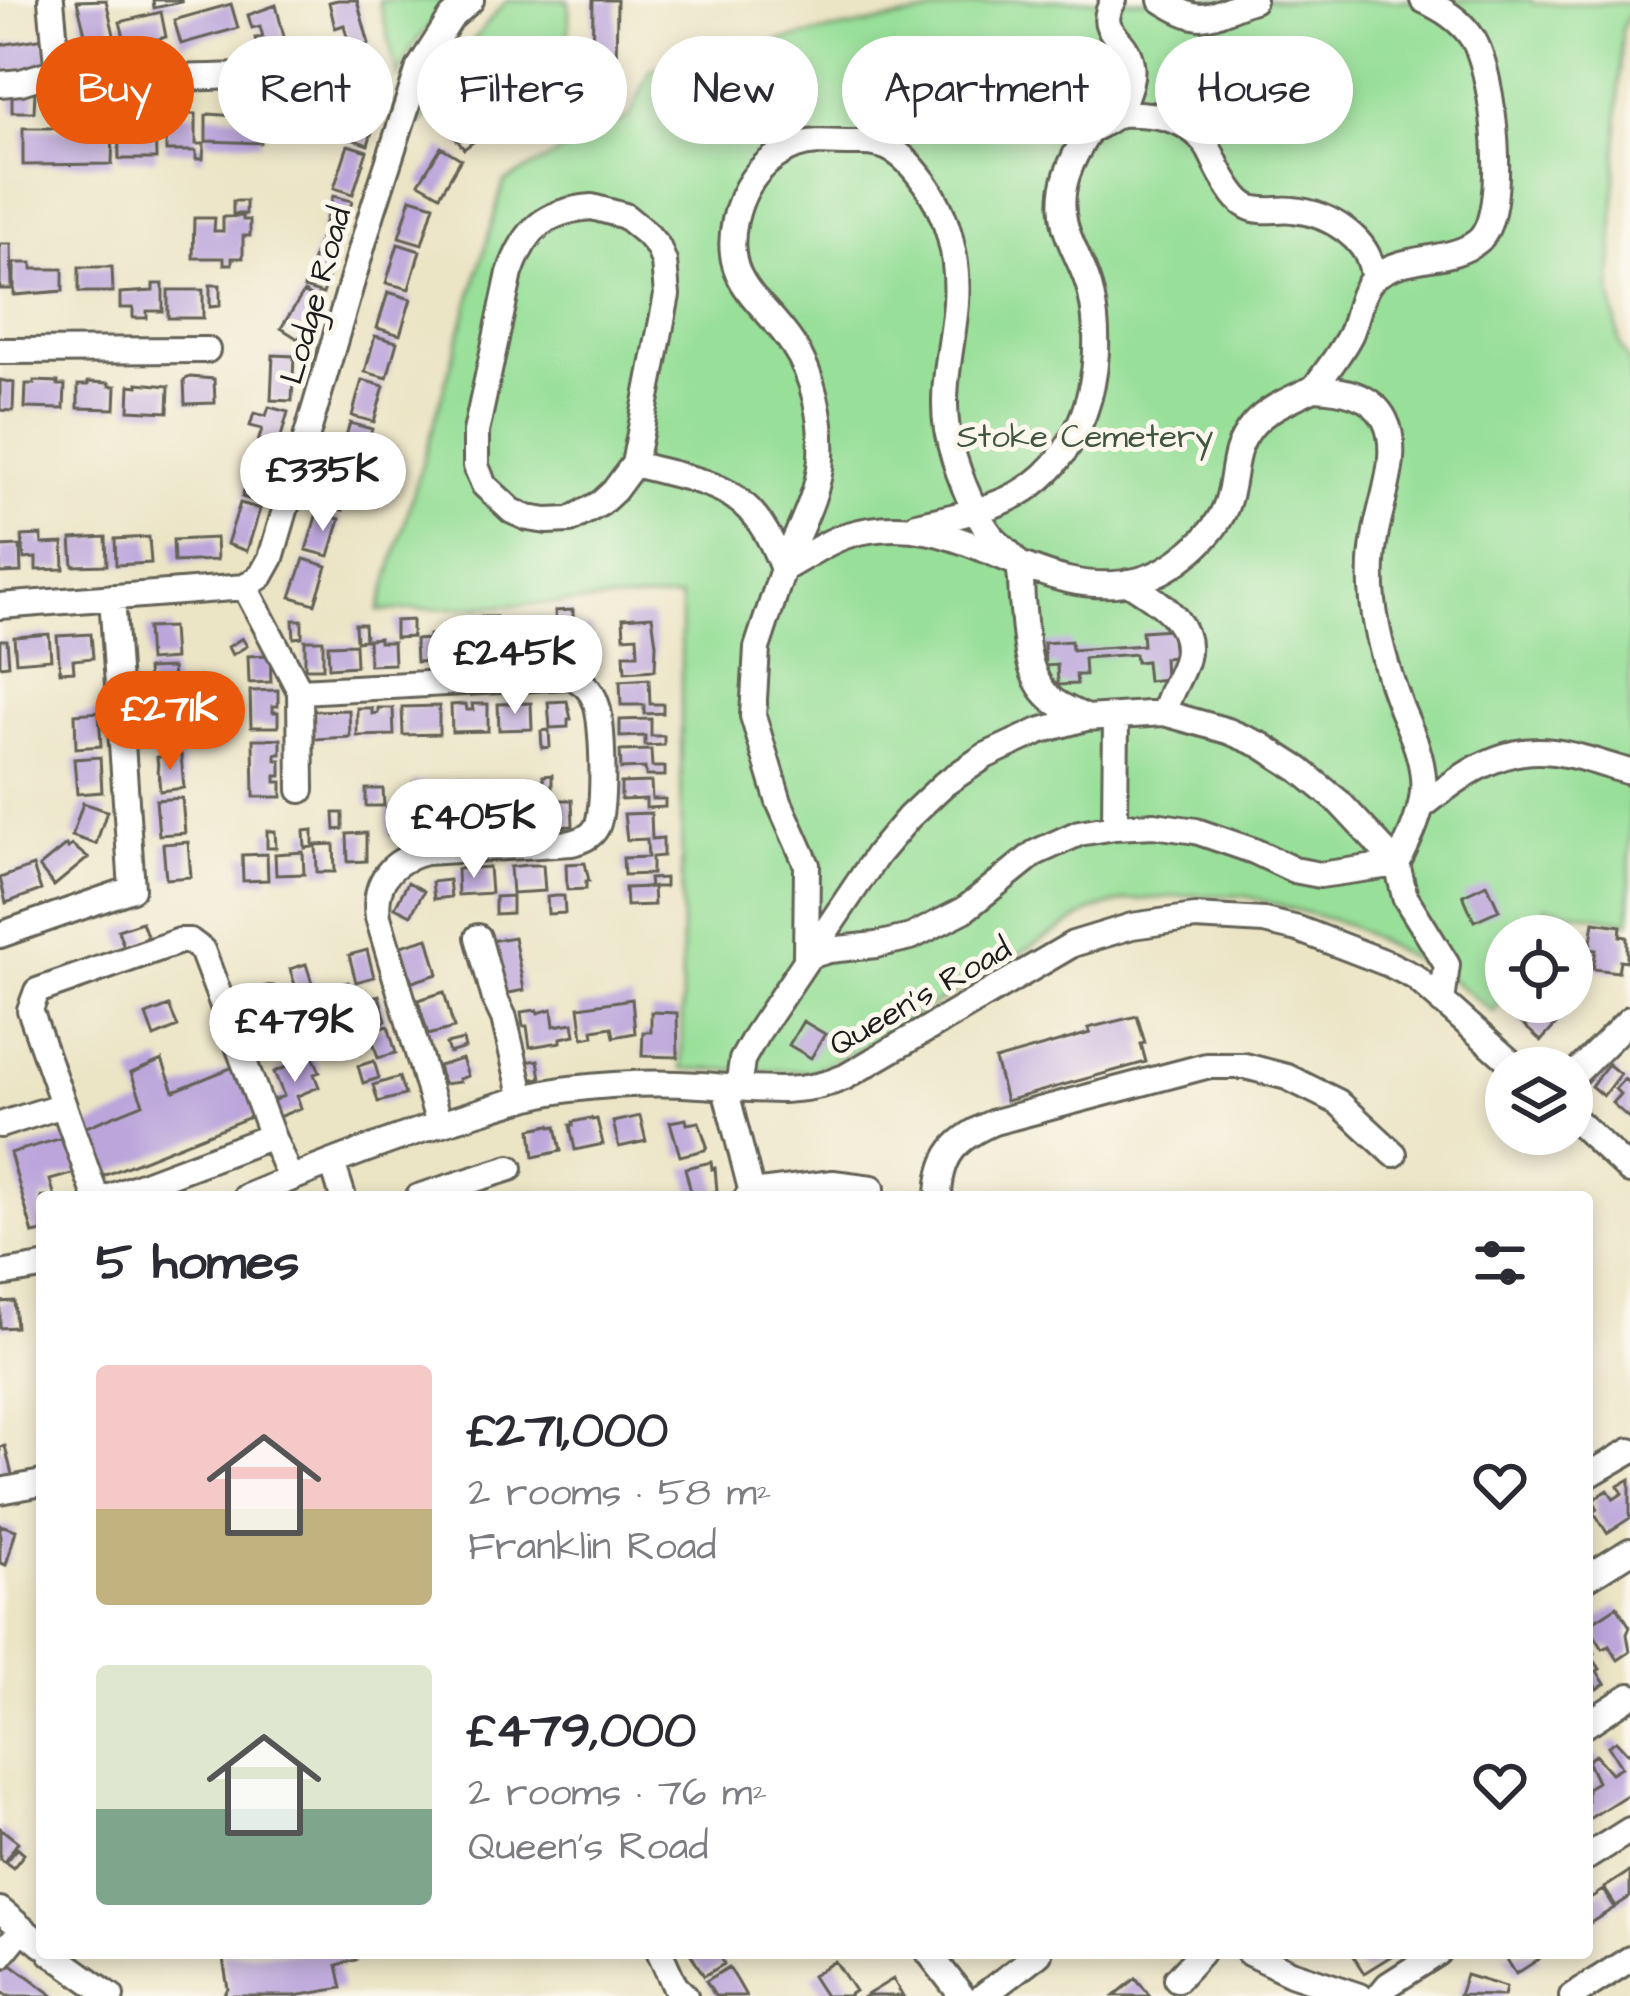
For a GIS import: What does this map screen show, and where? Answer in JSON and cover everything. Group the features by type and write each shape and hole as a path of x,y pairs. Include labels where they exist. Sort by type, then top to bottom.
{"street":[{"path":"51,0 54,36"},
{"name":"Lodge Road","path":"245,586 261,576 272,558 419,68 451,18 471,0"},
{"path":"1114,0 1107,25 1116,36"},
{"path":"1161,0 1179,13 1198,18 1252,0"},
{"path":"1314,388 1346,342 1373,278 1406,262 1464,250 1487,232 1494,214 1497,175 1482,59 1462,26 1423,0"},
{"path":"0,84 36,77"},
{"path":"1131,114 1152,115 1190,129 1209,148 1245,205 1266,211 1303,211 1339,226 1366,250 1373,278"},
{"path":"806,957 807,866 779,802 752,716 758,648 818,476 821,441 808,370 793,344 746,290 732,247 743,193 758,170 779,154 808,142 842,141"},
{"path":"879,144 902,156 918,173 943,213 951,238 957,300 945,410 947,432 973,509 1017,563 1030,666 1039,686 1053,700 1086,718"},
{"path":"783,569 848,535 909,527 1006,500 1042,474 1067,446 1091,393 1096,346 1093,300 1065,227 1062,202 1064,181 1081,144"},
{"path":"592,207 625,216 647,234 664,262 667,296 634,464 614,491 587,513 547,521 512,511 484,485 476,466 476,432 510,273 530,233 557,213 592,207"},
{"path":"0,351 207,350"},
{"path":"909,527 933,530 1067,582 1107,586 1145,578 1173,564 1214,529 1228,500 1239,445 1255,422 1314,388 1354,393 1370,403 1384,418 1390,438 1388,486 1375,536 1373,599 1380,640 1424,781 1420,808 1397,864"},
{"path":"634,464 722,487 737,497 753,514 783,569"},
{"path":"1128,582 1175,616 1184,631 1188,648 1184,666 1168,694 1164,713"},
{"path":"0,606 245,586 301,691 302,790"},
{"path":"0,935 132,889 112,597"},
{"path":"301,691 570,676 584,683 595,698 600,714 602,810 598,826 587,838 405,856 382,882 378,917 439,1124"},
{"path":"749,1191 732,1088 742,1060 877,855 944,784 985,756 1086,718 1164,713 1228,731 1300,770 1339,802 1397,864 1405,897 1447,965 1442,1002"},
{"path":"1115,826 1116,717"},
{"path":"1420,808 1460,777 1537,751 1630,772"},
{"path":"806,957 911,937 964,910 1035,854 1079,832 1115,826 1196,831 1294,870 1320,875 1397,864"},
{"name":"Queen's Road","path":"260,1191 439,1124 571,1089 699,1084 800,1091 824,1086 1073,944 1132,926 1196,916 1264,921 1298,929 1402,971 1415,977 1493,1047"},
{"path":"478,937 523,1099"},
{"path":"93,1191 30,1010 37,992 180,941 190,941 202,950 290,1178"},
{"path":"226,1014 269,999"},
{"path":"1593,1057 1630,1019"},
{"path":"939,1191 948,1153 974,1130 1206,1066 1245,1066 1311,1087 1338,1102 1394,1154"},
{"path":"0,1125 63,1105"},
{"path":"126,1191 272,1136"},
{"path":"1593,1137 1630,1171"},
{"path":"332,1162 342,1191"},
{"path":"437,1191 510,1168"},
{"path":"768,1191 834,1176 872,1188"},
{"path":"0,1274 36,1269"},
{"path":"1593,1473 1630,1451"},
{"path":"0,1491 36,1485"},
{"path":"1593,1574 1630,1551"},
{"path":"1593,1720 1630,1696"},
{"path":"1593,1854 1630,1830"},
{"path":"0,1910 32,1937 0,1956"},
{"path":"66,1959 111,1996"},
{"path":"662,1959 672,1992"},
{"path":"934,1959 962,1996"},
{"path":"983,1996 1031,1959"},
{"path":"1177,1979 1195,1959"},
{"path":"1263,1959 1346,1994"},
{"path":"1379,1996 1429,1959"},
{"path":"1571,1996 1630,1959"}],"green space":[{"path":"379,0 449,0 417,36 398,78 393,36 388,36"},
{"path":"507,0 569,0 569,36 477,36"},
{"name":"Stoke Cemetery","path":"1007,0 1630,3 1622,29 1611,291 1620,345 1630,364 1630,922 1545,907 1544,915 1485,915 1485,1006 1452,980 1347,924 1245,896 1124,901 1093,910 856,1051 811,1071 682,1069 681,598 379,611 504,182 577,144 627,144 627,118 651,69 651,144 818,144 818,36 806,36"}],"building":[{"path":"106,0 114,36 86,36 77,1"},
{"path":"153,0 181,0 182,2 154,8"},
{"path":"357,0 367,36 347,36 344,25 335,28 329,2"},
{"path":"593,0 617,0 616,36 592,36"},
{"path":"231,4 238,28 194,40 194,36 179,36 174,20"},
{"path":"276,5 284,36 263,36 260,26 252,28 248,15"},
{"path":"161,12 166,36 124,36 120,22"},
{"path":"36,39 36,68 0,73 0,45"},
{"path":"12,92 35,92 34,112 12,112"},
{"path":"196,114 196,144 204,144 203,159 196,159 196,151 166,151 166,144 194,144"},
{"path":"218,115 218,141 206,141 206,116"},
{"path":"23,128 36,128 36,144 112,144 112,164 23,165"},
{"path":"119,144 156,144 156,159 119,159"},
{"path":"348,145 367,151 353,194 334,188"},
{"path":"441,147 461,159 440,195 419,183"},
{"path":"333,196 352,201 339,244 320,238"},
{"path":"411,198 434,205 422,244 399,237"},
{"path":"233,201 246,201 246,214 233,214"},
{"path":"223,217 250,220 250,236 243,236 243,258 224,264 224,258 193,258 194,218 215,218 214,231 223,231"},
{"path":"0,244 11,244 12,289 0,289"},
{"path":"318,244 337,250 323,294 304,288"},
{"path":"398,244 420,251 409,289 386,283"},
{"path":"14,263 32,263 32,269 63,269 63,291 14,295"},
{"path":"79,267 112,267 113,292 79,292"},
{"path":"153,284 163,284 163,311 147,311 147,318 133,318 133,308 120,308 120,293 153,291"},
{"path":"210,285 220,285 220,306 210,307"},
{"path":"168,290 203,290 203,318 168,318"},
{"path":"304,292 321,303 298,339 281,328"},
{"path":"388,292 411,299 400,335 377,328"},
{"path":"375,336 397,342 387,378 365,372"},
{"path":"273,355 294,356 292,401 271,400"},
{"path":"214,379 215,403 185,404 184,380"},
{"path":"0,380 14,383 13,411 0,410"},
{"path":"362,380 384,386 374,422 352,416"},
{"path":"26,384 65,385 64,409 25,408"},
{"path":"78,385 116,386 115,409 78,408"},
{"path":"130,385 169,386 168,412 129,410"},
{"path":"269,407 288,412 276,455 256,449 262,429 250,426 254,413 266,416"},
{"path":"350,423 372,429 361,465 339,459"},
{"path":"255,454 274,460 261,503 242,497"},
{"path":"330,465 354,472 343,510 320,503"},
{"path":"240,503 260,509 247,551 227,544"},
{"path":"317,513 340,519 329,556 306,550"},
{"path":"41,535 42,544 63,543 64,569 36,570 36,558 24,559 22,536"},
{"path":"106,537 107,565 73,566 71,539"},
{"path":"149,537 151,563 116,565 115,539"},
{"path":"216,538 217,560 174,562 173,540"},
{"path":"20,546 21,572 0,573 0,547"},
{"path":"304,559 327,566 315,604 291,597"},
{"path":"573,610 573,627 556,628 555,611"},
{"path":"652,616 655,670 625,672 624,654 638,654 637,636 624,637 623,618"},
{"path":"478,617 496,617 496,634 478,634"},
{"path":"293,620 302,620 302,637 294,638"},
{"path":"412,620 412,637 395,638 395,621"},
{"path":"355,624 364,624 365,640 356,641"},
{"path":"172,627 174,659 149,661 147,628"},
{"path":"592,627 593,654 577,654 576,628"},
{"path":"523,628 524,655 500,656 499,634"},
{"path":"529,628 555,631 556,653 530,654"},
{"path":"1171,629 1174,657 1164,658 1165,679 1148,681 1146,661 1136,662 1135,654 1084,658 1085,675 1076,675 1077,684 1058,685 1057,665 1045,666 1044,643 1071,641 1072,650 1143,645 1142,631"},
{"path":"451,633 477,636 478,658 452,659"},
{"path":"49,634 51,659 16,662 14,637"},
{"path":"91,634 93,658 73,660 74,671 60,672 57,636"},
{"path":"429,635 439,635 440,661 416,662 415,640 429,639"},
{"path":"242,638 247,646 232,655 228,647"},
{"path":"379,638 379,642 393,642 394,664 369,665 368,639"},
{"path":"0,640 7,640 9,665 0,666"},
{"path":"305,640 323,640 323,668 305,668"},
{"path":"355,644 356,666 329,668 328,645"},
{"path":"270,655 271,682 249,683 248,656"},
{"path":"172,668 175,702 150,704 147,669"},
{"path":"649,679 650,704 663,704 663,713 644,714 644,705 621,705 620,681"},
{"path":"278,690 273,712 278,712 278,727 251,727 250,691"},
{"path":"567,701 568,727 550,728 548,702"},
{"path":"531,703 532,729 499,730 498,704"},
{"path":"466,704 467,710 473,710 472,704 488,704 488,731 452,732 451,705"},
{"path":"439,706 439,734 403,735 402,707"},
{"path":"357,708 372,708 372,714 378,708 393,708 394,735 357,736"},
{"path":"349,710 350,737 313,739 313,711"},
{"path":"99,712 101,746 76,748 75,714"},
{"path":"179,712 181,746 156,747 154,713"},
{"path":"651,719 651,736 664,736 664,745 645,746 645,736 620,737 620,720"},
{"path":"549,730 550,747 542,748 541,731"},
{"path":"253,739 281,739 276,760 281,760 281,776 276,776 276,782 282,782 282,797 254,797"},
{"path":"651,750 652,767 665,767 665,776 646,776 645,768 621,769 620,751"},
{"path":"181,755 184,788 160,791 157,757"},
{"path":"100,757 102,792 77,794 74,759"},
{"path":"552,775 552,792 544,793 543,776"},
{"path":"462,780 463,798 455,798 453,781"},
{"path":"413,782 421,782 422,799 413,800"},
{"path":"651,782 652,799 665,799 665,807 646,808 646,799 621,800 621,783"},
{"path":"366,789 383,789 384,806 366,806"},
{"path":"182,798 185,833 159,835 156,800"},
{"path":"536,800 538,828 516,823 516,829 501,830 500,824 494,825 495,830 480,831 478,803"},
{"path":"553,800 572,800 573,826 554,827"},
{"path":"83,803 107,811 96,844 72,836"},
{"path":"454,805 456,831 423,833 421,807"},
{"path":"387,808 412,808 413,834 388,835"},
{"path":"334,813 343,813 343,829 335,830"},
{"path":"651,813 652,839 663,838 663,856 652,857 652,874 624,875 623,858 648,857 647,839 627,840 624,814"},
{"path":"313,830 313,847 305,848 304,831"},
{"path":"267,831 275,831 276,848 267,848"},
{"path":"366,833 366,861 348,862 347,834"},
{"path":"188,842 191,877 166,879 163,844"},
{"path":"334,844 335,872 317,872 316,845"},
{"path":"66,845 88,858 54,886 39,867"},
{"path":"303,852 304,874 276,875 275,854"},
{"path":"267,854 268,880 243,881 242,855"},
{"path":"585,863 586,889 567,890 566,864"},
{"path":"543,865 545,891 512,893 510,867"},
{"path":"33,866 41,890 6,903 0,878"},
{"path":"489,867 491,893 458,895 457,869"},
{"path":"665,878 665,887 650,887 649,879"},
{"path":"449,880 451,897 434,899 432,882"},
{"path":"408,882 424,891 411,915 395,907"},
{"path":"1487,884 1499,910 1474,921 1463,895"},
{"path":"653,887 654,905 626,906 625,888"},
{"path":"512,896 512,913 495,914 495,897"},
{"path":"564,896 565,913 548,914 547,897"},
{"path":"142,922 149,941 125,950 118,930"},
{"path":"1594,922 1621,926 1620,936 1627,937 1627,961 1620,960 1618,972 1593,969"},
{"path":"514,937 524,990 499,995 484,942"},
{"path":"428,938 438,974 412,982 401,946"},
{"path":"367,950 374,977 356,982 349,955"},
{"path":"306,964 332,1047 316,1052 290,969"},
{"path":"348,982 354,999 337,1004 332,987"},
{"path":"444,992 454,1028 428,1035 418,1000"},
{"path":"379,995 386,1021 368,1026 361,1000"},
{"path":"632,999 635,1033 614,1037 612,1027 593,1030 594,1036 583,1038 579,1007"},
{"path":"169,1006 178,1027 154,1037 146,1015"},
{"path":"552,1009 554,1026 573,1023 575,1035 530,1047 521,1012"},
{"path":"651,1012 677,1013 678,1057 642,1056 643,1032 651,1032"},
{"path":"1137,1016 1146,1062 1006,1101 995,1060"},
{"path":"803,1021 825,1034 811,1058 789,1045"},
{"path":"1521,1023 1557,1023 1541,1041"},
{"path":"388,1026 396,1053 378,1058 370,1031"},
{"path":"463,1040 465,1048 449,1053 446,1044"},
{"path":"313,1056 320,1072 314,1074 319,1087 297,1096 301,1108 276,1118 270,1102 284,1096 274,1072"},
{"path":"462,1059 468,1076 443,1084 438,1066"},
{"path":"162,1060 174,1091 238,1065 258,1114 96,1179 76,1131 143,1104 131,1073"},
{"path":"538,1060 541,1078 528,1080 519,1063"},
{"path":"374,1061 379,1078 363,1083 358,1066"},
{"path":"1608,1064 1620,1074 1603,1096 1593,1083"},
{"path":"399,1077 405,1095 378,1102 373,1085"},
{"path":"1624,1079 1630,1084 1630,1119 1612,1103"},
{"path":"640,1116 646,1141 619,1147 613,1122"},
{"path":"597,1119 603,1144 575,1150 570,1125"},
{"path":"686,1119 687,1124 699,1122 707,1146 680,1156 670,1122"},
{"path":"556,1126 561,1151 534,1157 531,1129"},
{"path":"69,1136 79,1172 50,1180 53,1191 36,1191 36,1233 33,1234 10,1153"},
{"path":"711,1162 717,1191 691,1191 685,1168"},
{"path":"14,1301 16,1327 0,1328 0,1302"},
{"path":"5,1446 14,1483 0,1485 0,1447"},
{"path":"1630,1479 1630,1518 1607,1533 1594,1512 1598,1509 1593,1500 1608,1490 1614,1499 1623,1493 1618,1486"},
{"path":"0,1525 16,1530 6,1565 0,1563"},
{"path":"1617,1606 1630,1627 1630,1652 1618,1660 1609,1646 1603,1649 1593,1633 1593,1622"},
{"path":"1593,1658 1605,1684 1597,1689 1593,1682"},
{"path":"1616,1741 1630,1751 1630,1793 1593,1816 1593,1784 1597,1782 1593,1756 1611,1773 1621,1767 1608,1746"},
{"path":"0,1828 18,1842 4,1862 0,1859"},
{"path":"17,1848 24,1854 13,1868 5,1862"},
{"path":"1630,1871 1630,1897 1616,1906 1604,1888"},
{"path":"1603,1890 1614,1908 1593,1921 1593,1896"},
{"path":"223,1959 356,1959 337,1965 342,1988 295,1996 223,1996 228,1989"},
{"path":"694,1959 722,1959 724,1964 704,1976"},
{"path":"1355,1959 1386,1959 1364,1973"},
{"path":"1507,1959 1539,1959 1516,1974"},
{"path":"6,1960 54,1996 0,1996 0,1967"},
{"path":"835,1961 855,1991 847,1996 825,1996 812,1976"},
{"path":"729,1967 746,1996 715,1996 706,1981"},
{"path":"1466,1975 1506,1987 1504,1996 1459,1995"},
{"path":"1136,1978 1150,1996 1114,1996"},
{"path":"893,1979 903,1996 865,1996"}]}
